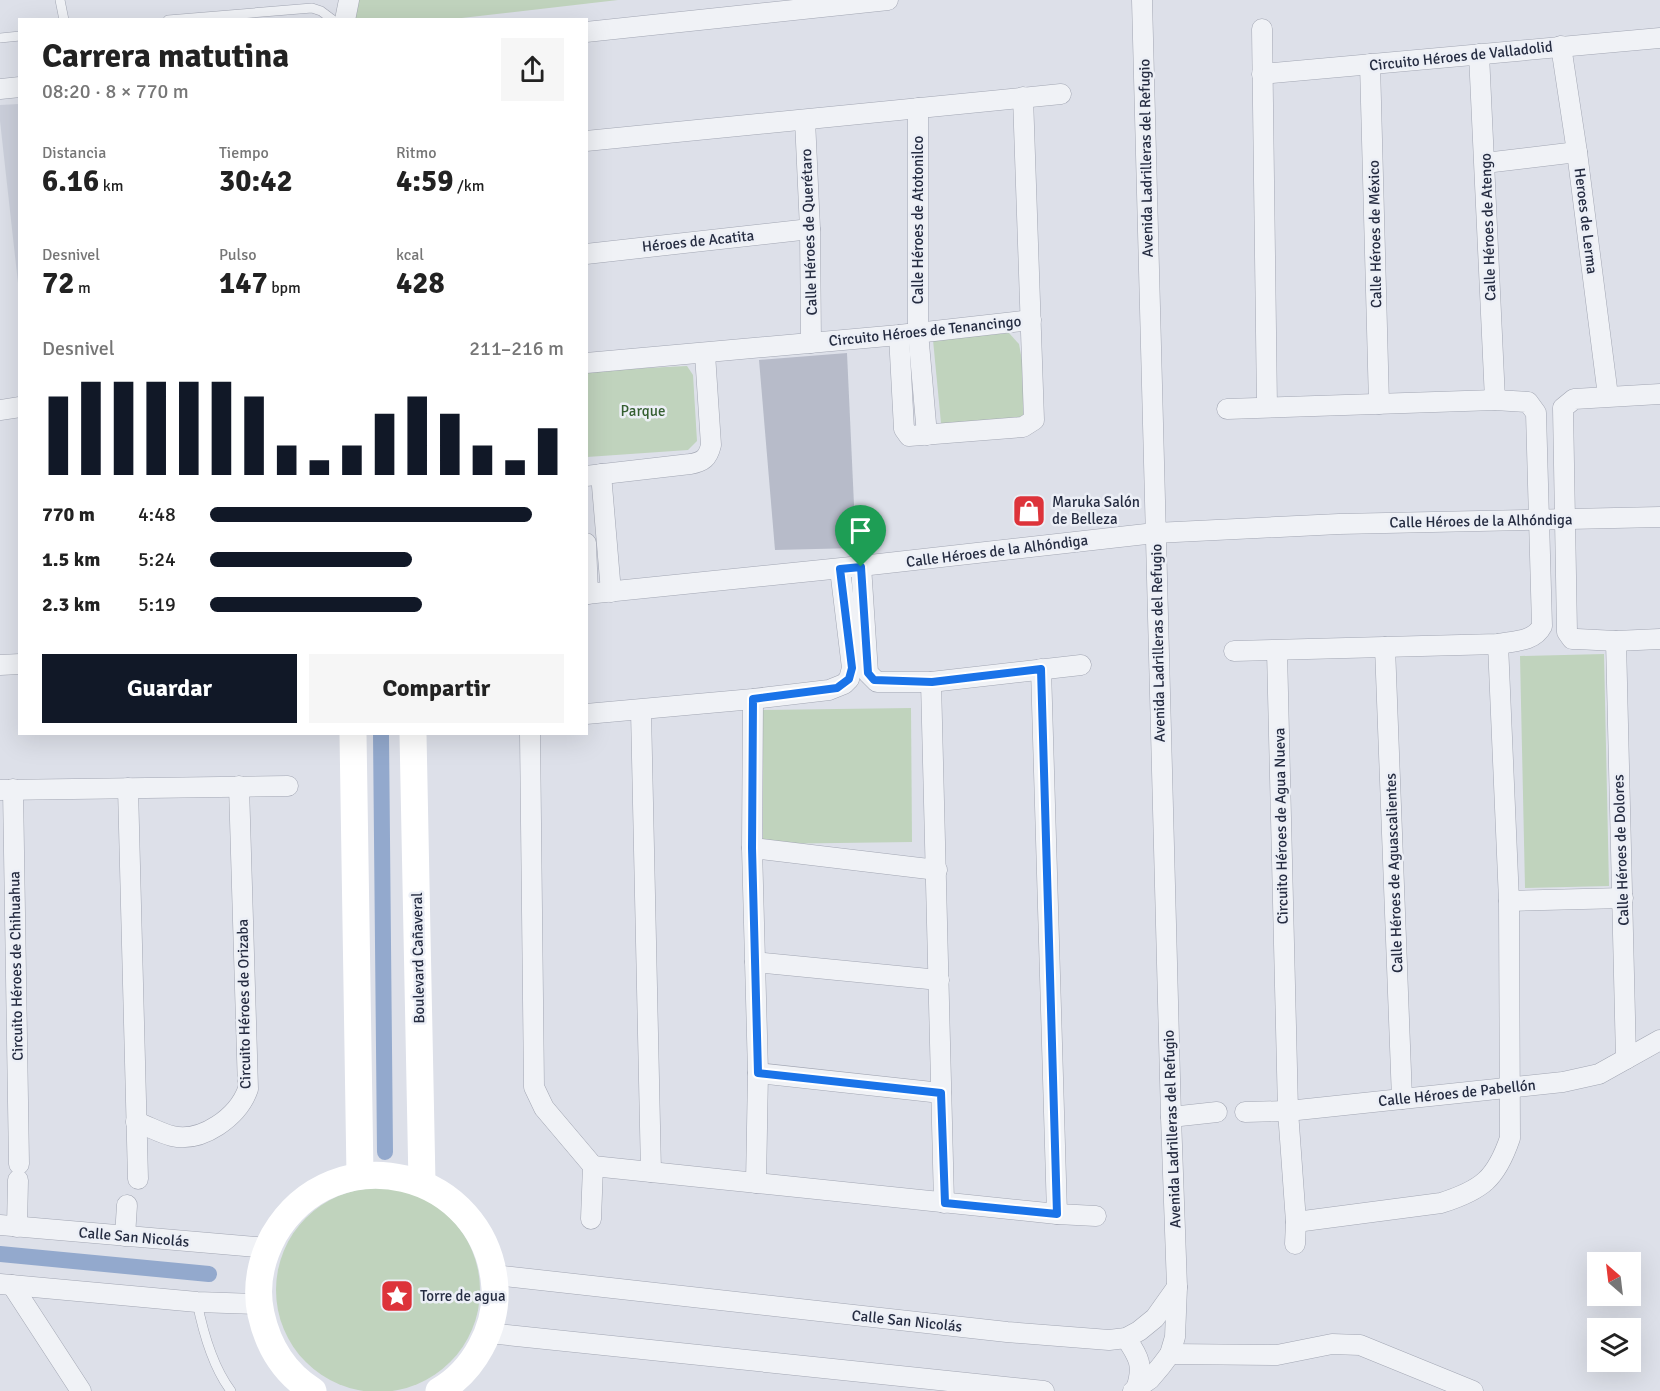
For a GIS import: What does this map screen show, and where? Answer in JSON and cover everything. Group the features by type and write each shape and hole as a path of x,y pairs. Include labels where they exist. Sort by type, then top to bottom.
{"street":[{"path":"345,18 349,0"},
{"path":"588,32 888,0"},
{"name":"Avenida Ladrilleras del Refugio","path":"1142,0 1177,1287"},
{"path":"1262,28 1267,408"},
{"name":"Circuito Héroes de Valladolid","path":"1262,74 1660,38"},
{"name":"Heroes de Lerma","path":"1561,46 1608,396"},
{"name":"Calle Héroes de Atengo","path":"1479,54 1495,400"},
{"name":"Calle Héroes de México","path":"1370,64 1379,404"},
{"path":"0,89 18,87"},
{"path":"588,141 1061,94"},
{"name":"Circuito Héroes de Tenancingo","path":"588,363 705,354 1031,320 1023,97"},
{"name":"Calle Héroes de Atotonilco","path":"918,108 905,432 909,436 927,435 1023,427 1032,423 1035,410 1031,320"},
{"name":"Calle Héroes de Querétaro","path":"805,120 812,343"},
{"path":"1485,163 1577,153"},
{"name":"Héroes de Acatita","path":"588,254 810,229"},
{"path":"611,592 594,475 690,464 707,457 711,445 705,354"},
{"path":"1660,394 1574,399 1563,408 1567,632 1572,639 1616,641 1660,639"},
{"path":"1227,409 1495,400 1528,402 1536,412 1539,489 1542,626 1538,632 1524,640 1498,644 1234,651"},
{"path":"0,410 18,407"},
{"name":"Calle Héroes de la Alhóndiga","path":"588,594 861,567 1155,533 1340,524 1660,517"},
{"path":"861,567 868,673 877,682 932,682 1081,665"},
{"path":"588,714 641,711 837,688 849,679 852,668 840,569"},
{"name":"Calle Héroes de Dolores","path":"1616,641 1626,1059"},
{"path":"1296,1222 1442,1203 1477,1188 1493,1175 1502,1162 1510,1138 1511,1087 1509,901 1498,644"},
{"name":"Calle Héroes de Aguascalientes","path":"1385,647 1402,1099"},
{"name":"Circuito Héroes de Agua Nueva","path":"1277,651 1288,1111 1296,1244"},
{"path":"0,665 18,664"},
{"path":"1041,669 1057,1214"},
{"path":"932,682 945,1203"},
{"path":"753,699 752,848 758,1073 756,1183"},
{"path":"641,711 651,1172"},
{"path":"353,735 360,1176"},
{"name":"Boulevard Cañaveral","path":"413,735 422,1183"},
{"path":"530,735 534,1087 544,1108 593,1166 591,1219"},
{"name":"Circuito Héroes de Orizaba","path":"136,1122 173,1136 190,1136 203,1132 228,1118 238,1108 248,1089 239,786"},
{"path":"6,790 288,786"},
{"path":"128,788 138,1179"},
{"name":"Circuito Héroes de Chihuahua","path":"6,790 9,1107 18,1172 9,1226"},
{"path":"752,848 937,870"},
{"path":"1509,901 1623,898"},
{"path":"755,962 939,980"},
{"name":"Calle Héroes de Pabellón","path":"1245,1112 1288,1111 1581,1078 1599,1074 1660,1040"},
{"path":"758,1073 941,1093"},
{"path":"1171,1117 1217,1112"},
{"path":"593,1166 945,1203 1096,1216"},
{"path":"313,1391 300,1383 279,1360 266,1334 259,1304 260,1275 267,1248 282,1221 304,1199 331,1184 360,1176 392,1176 422,1183 443,1195 462,1210 488,1252 494,1275 494,1307 488,1333 472,1362 449,1385 439,1391"},
{"path":"125,1236 127,1205"},
{"name":"Calle San Nicolás","path":"9,1226 267,1248"},
{"name":"Calle San Nicolás","path":"494,1275 1007,1332 1109,1340 1126,1338"},
{"path":"6,1284 197,1302 259,1304"},
{"path":"6,1284 81,1391"},
{"path":"1134,1390 1141,1375 1141,1366 1126,1338 1155,1318 1177,1287"},
{"path":"1134,1390 1150,1379 1170,1354 1175,1337 1177,1287"},
{"path":"488,1333 1044,1391"},
{"path":"1170,1354 1277,1355 1332,1344 1360,1345 1473,1391"}],"lane":[{"path":"60,0 64,18"},
{"path":"192,18 312,8 321,10 331,18"},
{"path":"0,38 18,36"},
{"path":"197,1302 216,1365 231,1391"}],"shaded area":[{"path":"18,104 18,283 0,121 0,105"}],"green space":[{"path":"353,0 618,0 462,18 353,18"},
{"path":"1009,333 1019,344 1029,399 1025,421 957,427 941,423 933,340"},
{"name":"Parque","path":"687,366 693,375 697,441 688,450 588,457 588,371"},
{"path":"1604,654 1609,886 1525,888 1520,656"},
{"path":"911,708 912,842 763,844 761,710"},
{"path":"378,1188 398,1190 426,1200 443,1211 457,1225 472,1251 478,1270 480,1290 478,1310 468,1338 457,1355 443,1369 417,1384 398,1390 378,1392 358,1390 330,1380 313,1369 299,1355 284,1329 278,1310 276,1290 278,1270 288,1242 299,1225 313,1211 339,1196 358,1190"}],"building":[{"path":"847,353 856,548 775,550 759,360"}],"waterway":[{"path":"381,735 385,1152"},
{"path":"0,1254 209,1274"}],"place":[{"name":"Maruka Salón de Belleza","path":"1029,511"},
{"name":"Torre de agua","path":"397,1296"}],"route":[{"path":"861,567 868,673 877,682 932,682 1041,669 1057,1214 945,1203 941,1093 758,1073 752,848 753,699 829,690 837,688 849,679 852,668 840,569 861,567"}]}
